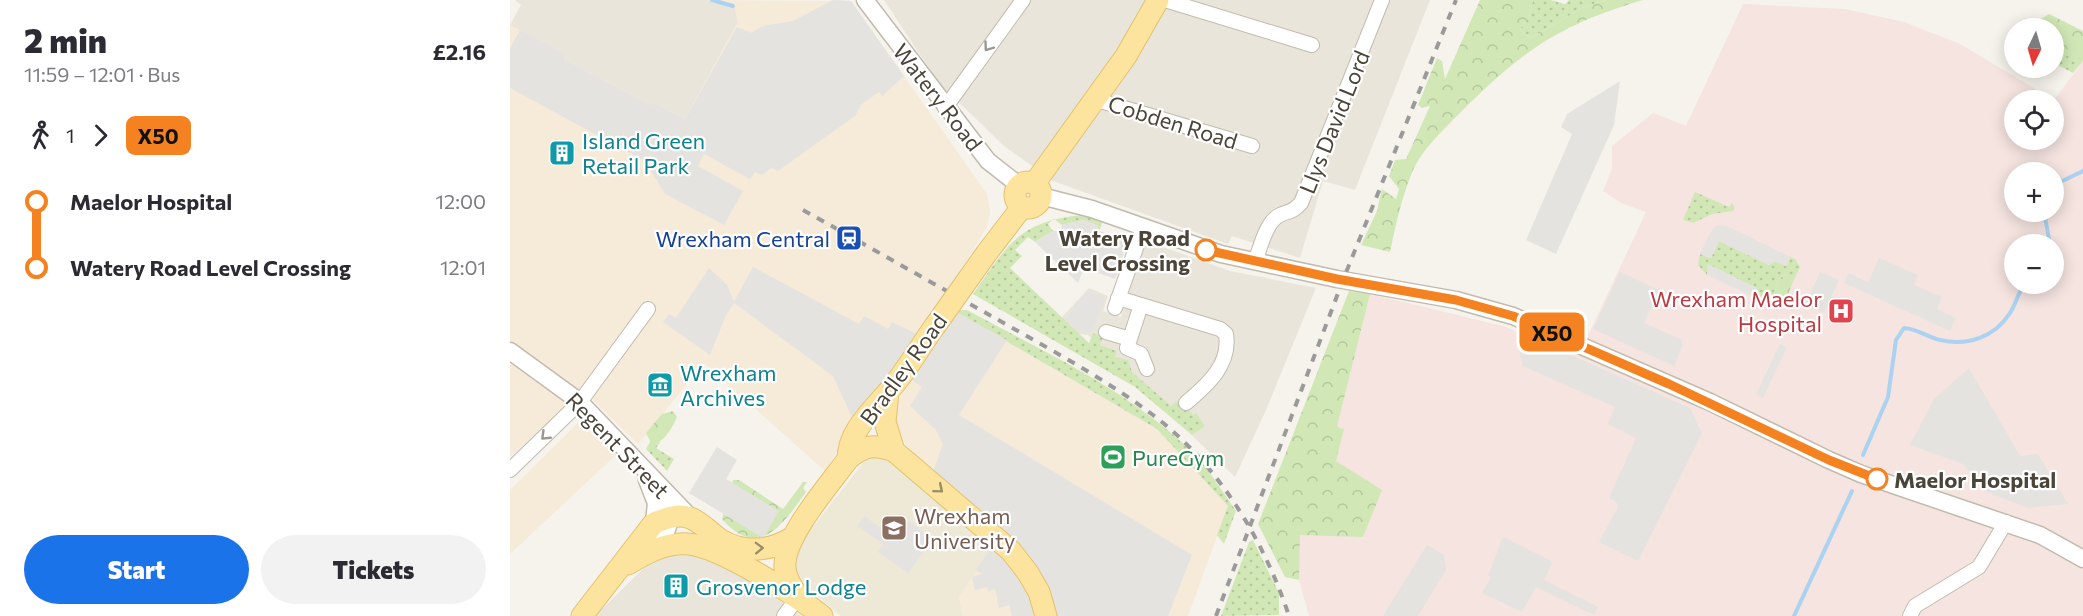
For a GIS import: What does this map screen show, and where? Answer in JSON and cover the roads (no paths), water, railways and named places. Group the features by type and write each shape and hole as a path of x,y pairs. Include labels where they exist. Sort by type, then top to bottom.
{"main road":[{"path":"1031,189 1126,56 1158,0"},
{"name":"Bradley Road","path":"798,597 784,570 786,555 794,537 848,459 848,449 878,402 888,392 1022,207 1015,197 1031,189"},
{"path":"888,392 885,422 894,451"},
{"path":"848,459 858,450 868,446 879,446 894,451 1011,551 1034,582 1046,616"},
{"path":"582,616 622,567 671,519"},
{"name":"Regent Street","path":"671,519 723,541"},
{"path":"723,541 758,550 777,546 794,537"},
{"path":"723,541 736,562"},
{"path":"622,567 650,551 674,544 701,546 736,562 780,590 798,597 822,616"}],"street":[{"name":"Watery Road","path":"865,0 945,108 988,161 1031,189 1191,245 1255,262 1456,300 1513,316 1710,402 1851,469 2040,535 2083,559"},
{"path":"945,108 1023,0"},
{"path":"1165,0 1312,45"},
{"name":"Llys David Lord","path":"1255,262 1270,225 1280,215 1289,214 1301,203 1382,0"},
{"name":"Cobden Road","path":"1094,99 1252,146"},
{"path":"1143,228 1117,303 1141,305 1220,329 1226,334 1224,355 1215,378 1186,402"},
{"path":"1141,305 1127,348 1142,354 1147,369"},
{"path":"510,470 580,402 648,309"},
{"path":"1107,332 1130,339"},
{"name":"Regent Street","path":"510,351 580,402 666,495 671,519"},
{"path":"644,470 656,503 671,519 665,536 650,551"},
{"path":"1910,616 1915,606 1979,567 2006,522"},
{"path":"784,616 798,597"}],"waterway":[{"path":"712,0 733,6"},
{"path":"2064,180 2083,171"},
{"path":"2046,222 2048,234"},
{"path":"1863,455 1888,397 1896,340 1904,328 1950,342 1970,341 1988,334 2004,322 2020,294"},
{"path":"1794,616 1852,491"}],"railway":[{"path":"1216,616 1343,280 1456,0"},
{"path":"803,210 1050,349 1153,415 1198,456 1236,505 1266,559 1289,616"}],"place":[{"name":"Island Green Retail Park","path":"562,153"},
{"name":"Wrexham Central","path":"849,238"},
{"name":"Watery Road Level Crossing","path":"1206,250"},
{"name":"Wrexham Maelor Hospital","path":"1841,311"},
{"name":"Wrexham Archives","path":"660,385"},
{"name":"PureGym","path":"1113,457"},
{"name":"Maelor Hospital","path":"1877,479"},
{"name":"Wrexham University","path":"894,528"},
{"name":"Grosvenor Lodge","path":"676,586"}]}
